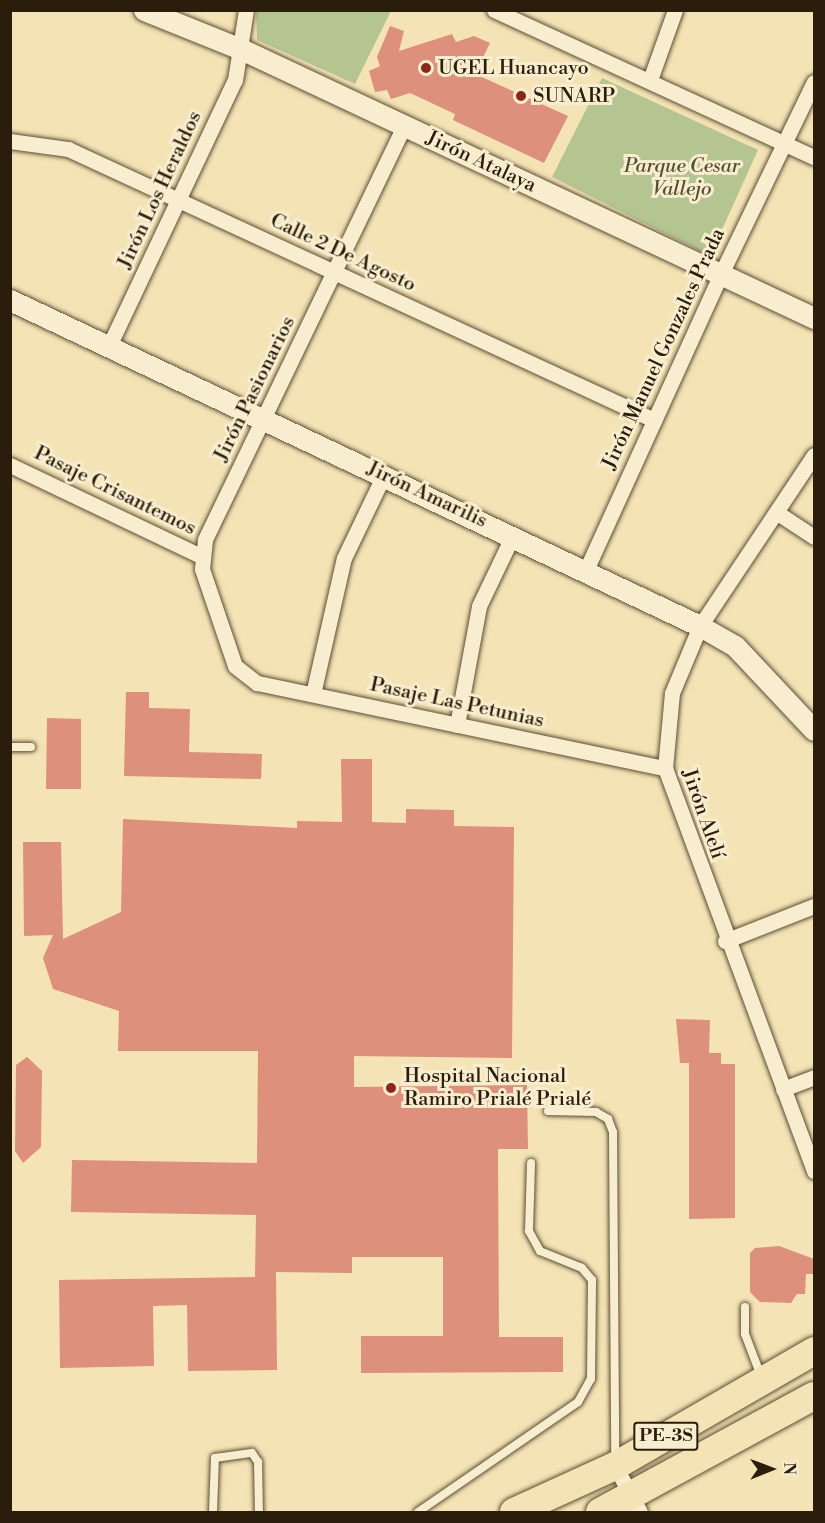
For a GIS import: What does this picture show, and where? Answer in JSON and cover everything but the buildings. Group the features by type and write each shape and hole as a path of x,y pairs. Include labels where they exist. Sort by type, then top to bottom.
{"highway":[{"name":"PE-3S","path":"514,1512 615,1466 814,1351"},
{"path":"753,1386 760,1425"},
{"name":"PE-3S","path":"600,1512 635,1504 760,1425 814,1396"}],"street":[{"name":"Jirón Atalaya","path":"144,10 241,49 814,318"},
{"name":"Jirón Los Heraldos","path":"109,346 235,80 246,10"},
{"path":"494,10 524,16 650,80 814,157"},
{"path":"650,80 675,10"},
{"name":"Jirón Manuel Gonzales Prada","path":"586,570 720,274 814,82"},
{"name":"Jirón Pasionarios","path":"201,556 404,126"},
{"name":"Calle 2 De Agosto","path":"10,141 68,149 654,420"},
{"name":"Jirón Amarilis","path":"10,300 586,570 700,626 735,646 814,730"},
{"name":"Jirón Alelí","path":"814,455 700,626 672,693 665,768 725,941 814,1171"},
{"name":"Pasaje Crisantemos","path":"10,465 201,556"},
{"path":"313,694 344,558 384,475"},
{"path":"776,512 814,537"},
{"path":"457,725 479,606 513,536"},
{"name":"Pasaje Las Petunias","path":"201,556 242,676 313,694 665,768"},
{"path":"725,941 814,906"},
{"path":"783,1089 814,1077"},
{"path":"615,1466 635,1504"}],"lane":[{"path":"10,747 31,747"},
{"path":"548,1111 596,1112 608,1119 613,1132 615,1466"},
{"path":"418,1512 578,1402 591,1379 592,1280 582,1268 540,1251 529,1231 531,1163"},
{"path":"745,1307 745,1334 753,1386"},
{"path":"213,1512 215,1458 252,1453 258,1462 259,1512"}],"green space":[{"path":"256,10 391,11 355,84 257,40"},
{"name":"Parque Cesar Vallejo","path":"602,78 758,150 710,256 552,177"}],"place":[{"name":"UGEL Huancayo","path":"426,68"},
{"name":"SUNARP","path":"521,96"},
{"name":"Hospital Nacional Ramiro Prialé Prialé","path":"391,1088"}]}
